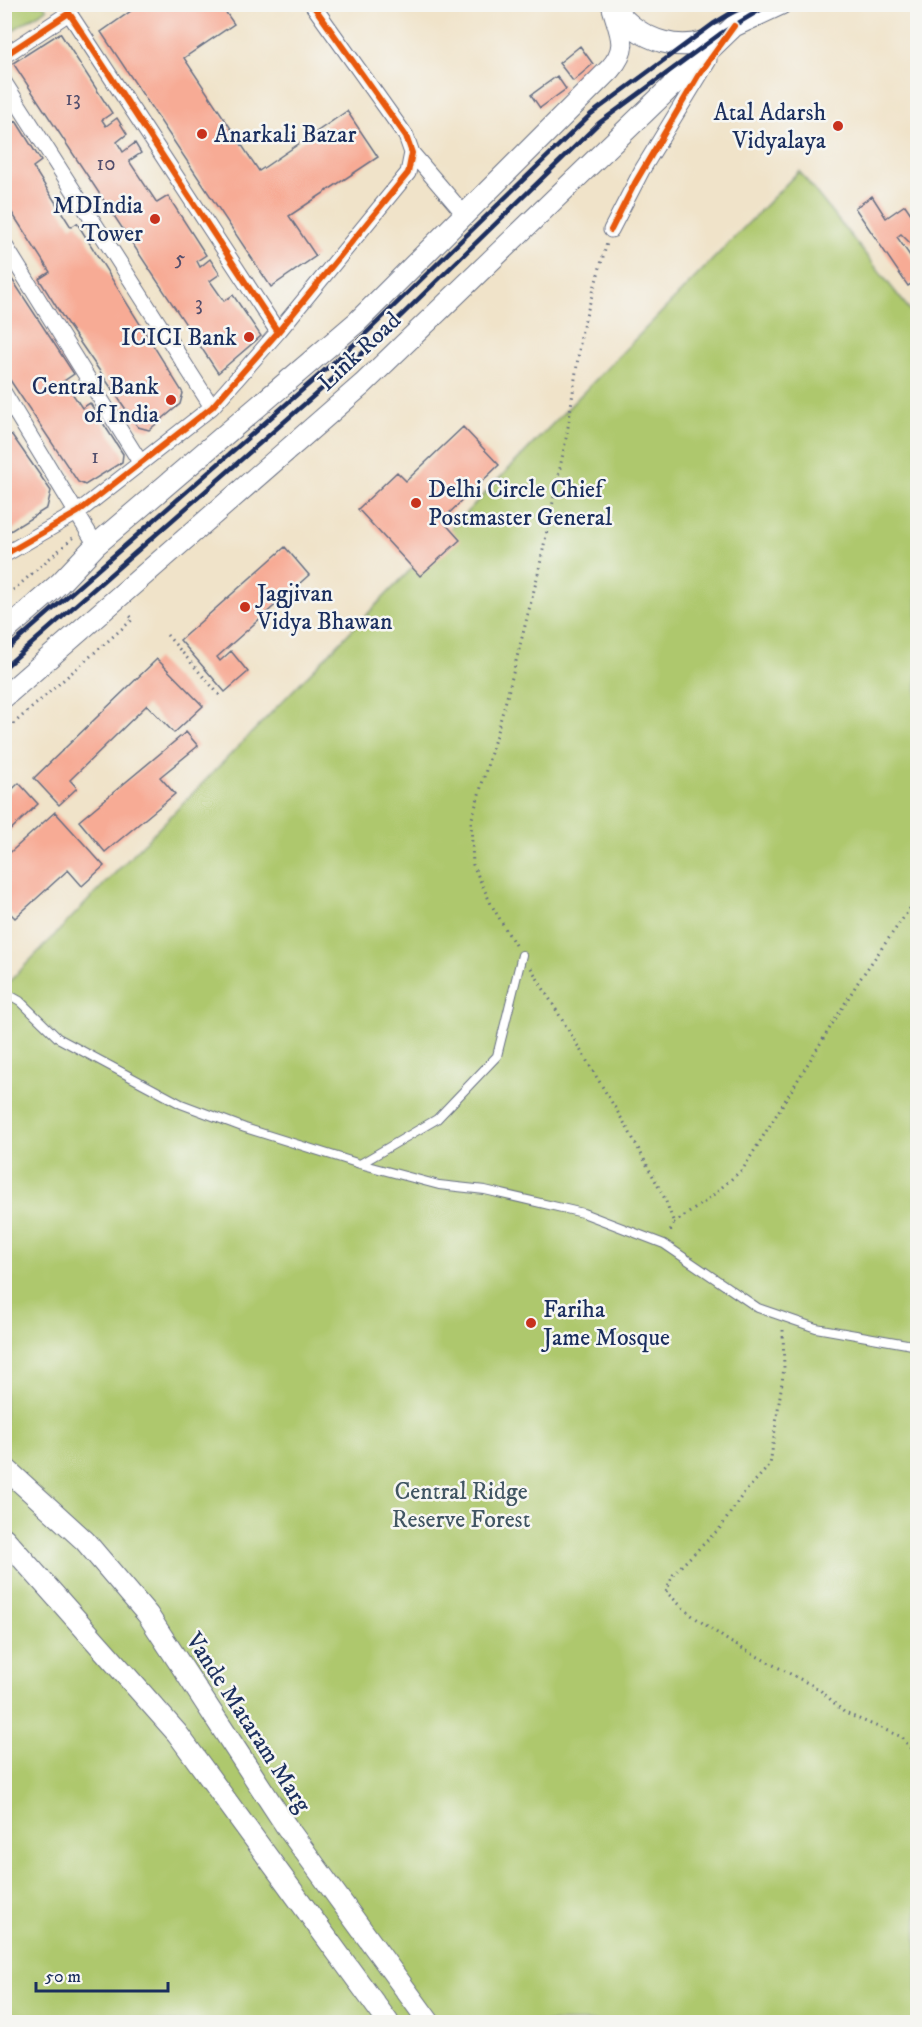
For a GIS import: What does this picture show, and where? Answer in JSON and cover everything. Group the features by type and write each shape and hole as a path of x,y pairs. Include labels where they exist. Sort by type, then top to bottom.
{"main road":[{"path":"612,4 636,30 669,44 705,43 734,26 781,4"},
{"name":"Link Road","path":"4,632 60,583 96,545 357,322 621,56 623,48 612,4"},
{"path":"734,26 757,4"},
{"name":"Link Road","path":"4,698 363,384 734,26"},
{"name":"Vande Mataram Marg","path":"4,1467 86,1541 148,1615 286,1826 429,2022"},
{"path":"4,1538 177,1732 388,2022"}],"street":[{"path":"312,4 399,127 412,153 464,214"},
{"path":"4,56 66,9 279,332"},
{"path":"611,230 624,202 698,76 734,26"},
{"path":"4,82 213,407"},
{"path":"4,555 78,513 140,462 213,407 279,332 399,186 408,173 412,153"},
{"path":"4,244 140,462"},
{"path":"4,393 10,414 78,513 96,545"}],"lane":[{"path":"360,1164 437,1119 497,1056 522,955"},
{"path":"4,992 20,1001 58,1038 146,1088 245,1128 360,1164 439,1185 485,1190 532,1199 583,1213 664,1244 758,1308 816,1328 918,1346"}],"path":[{"path":"611,230 582,330 567,434 535,584 507,697 471,822 473,865 490,904 544,988 628,1131 665,1199 674,1223"},
{"path":"4,598 66,546"},
{"path":"4,732 124,627"},
{"path":"167,635 222,698"},
{"path":"664,1244 674,1223 706,1201 743,1169 860,980 918,897"},
{"path":"772,1313 783,1330 784,1368 770,1465 743,1494 722,1527 674,1574 666,1592 690,1614 730,1642 819,1689 845,1713 902,1737 918,1759"}],"green space":[{"path":"5,4 43,5 47,9 5,35"},
{"name":"Central Ridge Reserve Forest","path":"799,171 917,319 917,2022 5,2022 4,987"}],"building":[{"name":"Anarkali Bazar","path":"141,4 147,9 153,4 220,4 234,24 184,58 259,171 347,111 378,157 289,216 316,256 271,287 101,32"},
{"path":"60,33 112,113 102,120 106,126 117,118 127,134 117,142 123,152 135,143 141,153 129,161 157,203 168,196 206,255 197,261 200,267 210,259 220,274 210,281 224,301 233,295 261,336 218,373 13,63"},
{"path":"580,46 593,64 573,81 559,63"},
{"path":"557,76 566,89 540,108 531,95"},
{"path":"16,121 41,161 33,167 71,227 77,223 183,393 180,404 149,430 138,427 64,319 39,279 50,272 5,202 5,125 6,127"},
{"path":"872,196 886,218 905,205 918,224 916,241 910,243 901,234 897,237 915,263 918,262 918,280 908,286 855,208"},
{"path":"4,267 74,374 64,381 82,408 90,403 123,454 122,462 85,485 78,482 4,371"},
{"path":"463,427 499,465 442,520 460,540 420,576 358,509 397,472 406,481"},
{"path":"4,433 12,435 51,491 47,508 4,535"},
{"name":"Jagjivan Vidya Bhawan","path":"285,547 309,575 217,657 220,661 231,651 248,672 225,692 180,640"},
{"path":"157,659 203,706 174,733 147,705 70,780 77,788 59,805 34,778"},
{"path":"186,732 198,746 160,777 175,794 105,852 79,821"},
{"path":"19,783 38,804 4,836 4,797"},
{"path":"55,812 104,866 82,886 68,870 15,918 4,907 4,858"}],"railway":[{"path":"4,652 358,341 591,114 713,24 746,4"},
{"path":"4,668 366,350 599,123 720,34 770,4"}],"cycle path":[{"path":"4,555 78,512 212,407 278,332 408,173 412,153 406,136 312,4"},
{"path":"4,56 69,13 278,332"},
{"path":"611,230 635,183 698,76 734,26"}],"place":[{"name":"Atal Adarsh Vidyalaya","path":"838,126"},
{"name":"Anarkali Bazar","path":"202,134"},
{"name":"MDIndia Tower","path":"155,219"},
{"name":"ICICI Bank","path":"249,337"},
{"name":"Central Bank of India","path":"171,400"},
{"name":"Delhi Circle Chief Postmaster General","path":"416,503"},
{"name":"Jagjivan Vidya Bhawan","path":"245,607"},
{"name":"Fariha Jame Mosque","path":"531,1323"}]}
